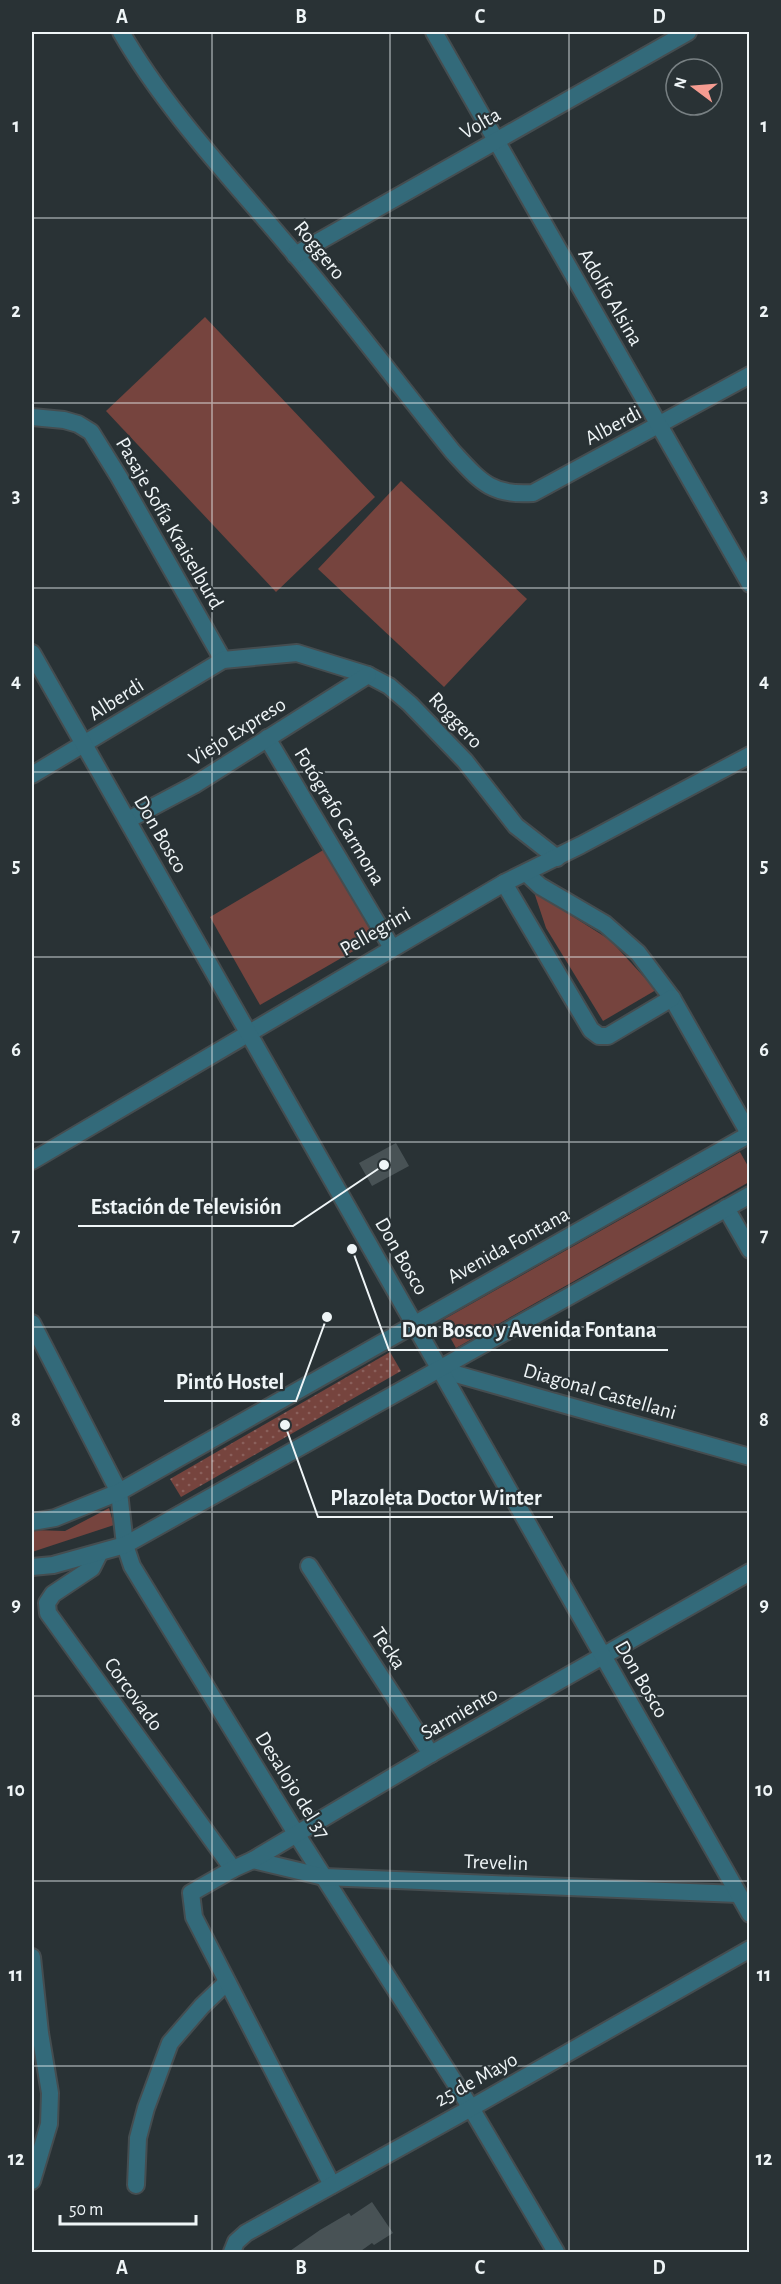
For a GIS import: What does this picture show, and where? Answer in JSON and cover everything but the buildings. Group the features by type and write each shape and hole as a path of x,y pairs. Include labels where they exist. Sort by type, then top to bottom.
{"street":[{"name":"Roggero","path":"121,32 166,101 295,255 453,452 474,475 493,489"},
{"name":"Adolfo Alsina","path":"434,32 750,584"},
{"name":"Volta","path":"295,255 688,32"},
{"name":"Alberdi","path":"493,489 512,495 533,493 750,375"},
{"name":"Pasaje Sofía Kraiselburd","path":"32,417 64,420 78,424 91,432 223,660"},
{"name":"Don Bosco","path":"32,653 750,1914"},
{"name":"Roggero","path":"223,660 297,653 368,675 389,686 410,704 465,761 516,826 557,858"},
{"name":"Alberdi","path":"32,775 223,660"},
{"name":"Viejo Expreso","path":"128,820 195,785 368,675"},
{"name":"Fotógrafo Carmona","path":"267,738 392,948"},
{"name":"Pellegrini","path":"32,1161 248,1031 504,883 557,858 750,755"},
{"path":"526,873 540,886 604,924 638,953 672,998 749,1135"},
{"path":"504,883 591,1030 599,1036 608,1036 672,998"},
{"name":"Avenida Fontana","path":"32,1522 55,1518 119,1492 749,1135"},
{"path":"32,1567 53,1565 125,1545 750,1195"},
{"path":"726,1208 750,1250"},
{"name":"Desalojo del 37","path":"32,1323 119,1492 125,1545 132,1566 297,1835 471,2108 556,2253"},
{"name":"Diagonal Castellani","path":"438,1369 750,1457"},
{"name":"Corcovado","path":"99,1554 92,1568 53,1594 47,1603 48,1613 232,1869"},
{"name":"Tecka","path":"309,1566 431,1754"},
{"name":"Sarmiento","path":"227,1982 194,1917 191,1893 297,1835 431,1754 750,1572"},
{"name":"Trevelin","path":"253,1860 324,1877 738,1894"},
{"name":"25 de Mayo","path":"232,2253 236,2242 246,2233 750,1949"},
{"path":"32,1957 40,2033 50,2093 49,2124 32,2181"},
{"path":"136,2185 138,2138 146,2108 170,2043 202,2006 227,1982 332,2185"}],"shaded area":[{"path":"205,317 375,497 276,592 106,411"},
{"path":"401,481 527,599 444,687 318,569"},
{"path":"325,849 376,938 260,1005 210,917"},
{"path":"534,892 610,940 656,990 603,1021 546,928"},
{"path":"740,1152 749,1168 749,1182 456,1348 441,1321"},
{"path":"390,1352 401,1371 181,1497 170,1479"},
{"path":"109,1508 114,1525 32,1552 32,1530 65,1531"}],"place":[{"name":"Estación de Televisión","path":"384,1165"},
{"name":"Don Bosco y Avenida Fontana","path":"352,1249"},
{"name":"Pintó Hostel","path":"327,1317"},
{"name":"Plazoleta Doctor Winter","path":"285,1425"}]}
